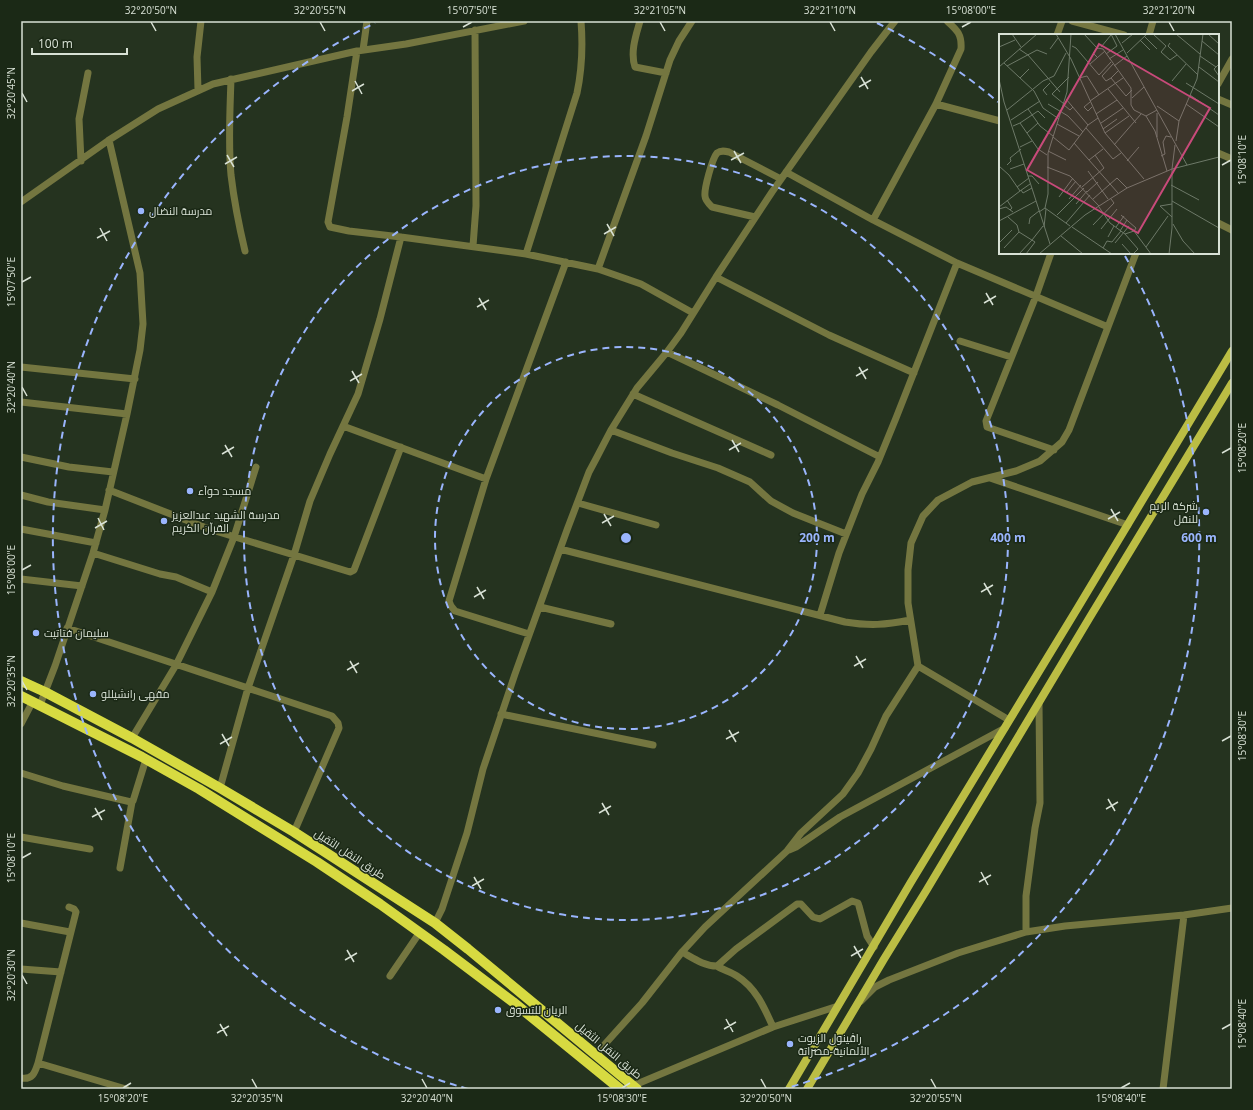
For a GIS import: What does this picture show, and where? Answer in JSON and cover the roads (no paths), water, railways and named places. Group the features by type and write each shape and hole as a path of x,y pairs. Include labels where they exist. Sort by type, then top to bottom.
{"highway":[{"name":"طريق النقل الثقيل","path":"21,681 132,738 220,788 294,832 435,923 596,1054 631,1088"},
{"name":"طريق النقل الثقيل","path":"21,696 146,759 199,789 318,862 420,932 513,1002 620,1089"}],"main road":[{"path":"789,1089 911,882 1232,351"},
{"path":"807,1089 1232,383"},
{"path":"1077,609 1090,617"}],"street":[{"path":"198,90 197,57 201,21"},
{"path":"367,21 360,51 329,224 333,228 526,254 598,269 641,284 693,313"},
{"path":"21,202 109,140 158,109 198,90 231,79 360,51 406,44 524,21"},
{"path":"526,254 577,93 581,74 582,58 581,21"},
{"path":"640,21 634,45 635,67 666,73"},
{"path":"598,269 646,136 678,41 692,21"},
{"path":"435,923 442,909 467,833 483,769 529,634 589,472 632,394 682,333 693,313 755,217 871,52 895,21"},
{"path":"873,220 936,104 961,49 962,39 957,30 947,21"},
{"path":"1057,34 1062,21"},
{"path":"1072,21 1120,34"},
{"path":"1149,34 1153,21"},
{"path":"473,246 476,198 475,30"},
{"path":"1219,82 1232,59"},
{"path":"1219,69 1226,72"},
{"path":"81,161 79,119 88,73"},
{"path":"231,79 231,174 245,251"},
{"path":"1219,99 1232,105"},
{"path":"936,104 999,121"},
{"path":"21,724 45,692 93,553 128,414 140,350 143,324 142,286 136,250 109,140"},
{"path":"755,217 712,207 708,203 705,197 707,178 717,154 722,151 729,152 781,179"},
{"path":"1219,153 1232,159"},
{"path":"786,172 873,220 957,263 1108,327"},
{"path":"1219,224 1232,230"},
{"path":"220,788 248,688 294,555 310,501 358,394 369,360 401,237"},
{"path":"1051,254 986,425 1054,450"},
{"path":"596,1054 642,1003 682,952 705,927 787,851 801,833 843,794 858,772 871,750 886,716 918,666 908,603 908,576 911,543 923,516 938,500 954,491 972,482 1016,471 1034,464 1054,450 1062,442 1069,430 1134,254"},
{"path":"529,634 455,611 449,601 486,478 566,262"},
{"path":"820,615 846,534 914,374 957,263"},
{"path":"716,277 829,334 914,374"},
{"path":"960,341 1011,357"},
{"path":"667,352 778,405 880,457"},
{"path":"21,367 135,379"},
{"path":"632,394 771,454"},
{"path":"21,402 128,414"},
{"path":"343,426 486,478"},
{"path":"611,430 672,453 718,468 750,482 771,501 793,513 846,534"},
{"path":"109,490 234,537 350,572 353,571 401,447"},
{"path":"21,457 69,467 113,472"},
{"path":"132,738 176,665 212,592 234,537 256,467"},
{"path":"990,478 1128,525"},
{"path":"21,495 48,502 105,510"},
{"path":"578,503 656,525"},
{"path":"21,529 96,543"},
{"path":"560,549 845,622 864,625 888,624 910,620"},
{"path":"93,553 160,574 176,577 212,592"},
{"path":"21,579 82,586"},
{"path":"540,607 611,624"},
{"path":"67,628 332,716 338,723 339,728 294,832"},
{"path":"918,666 1009,720"},
{"path":"1026,932 1026,896 1035,828 1040,803 1039,703"},
{"path":"502,714 653,745"},
{"path":"787,851 796,847 840,817 1005,728"},
{"path":"120,868 132,802 146,759"},
{"path":"21,773 63,786 132,802"},
{"path":"21,837 90,848"},
{"path":"717,966 742,944 799,903 814,917 820,919 852,901 858,903 867,936 874,947"},
{"path":"21,1078 25,1079 31,1077 35,1073 38,1063 76,912 74,909 69,907"},
{"path":"860,1002 875,987 889,980 958,952 1026,932 1065,926 1184,915 1232,908"},
{"path":"1163,1089 1184,915"},
{"path":"21,923 70,932"},
{"path":"390,976 420,932"},
{"path":"682,952 700,962 717,966 736,975 750,987 759,998 773,1027"},
{"path":"21,969 61,972"},
{"path":"631,1088 773,1027 838,1006"},
{"path":"38,1063 126,1089"}],"place":[{"name":"مدرسة النضال","path":"141,211"},
{"name":"مسجد حوآء","path":"190,491"},
{"name":"شركة الريم للنقل","path":"1206,512"},
{"name":"مدرسة الشهيد عبدالعزيز القرآن الكريم","path":"164,521"},
{"name":"سليمان فتاتيت","path":"36,633"},
{"name":"مقهى رانشيللو","path":"93,694"},
{"name":"الريان للتسوق","path":"498,1010"},
{"name":"راڤينول الزيوت الألمانية-مصراتة","path":"790,1044"}]}
